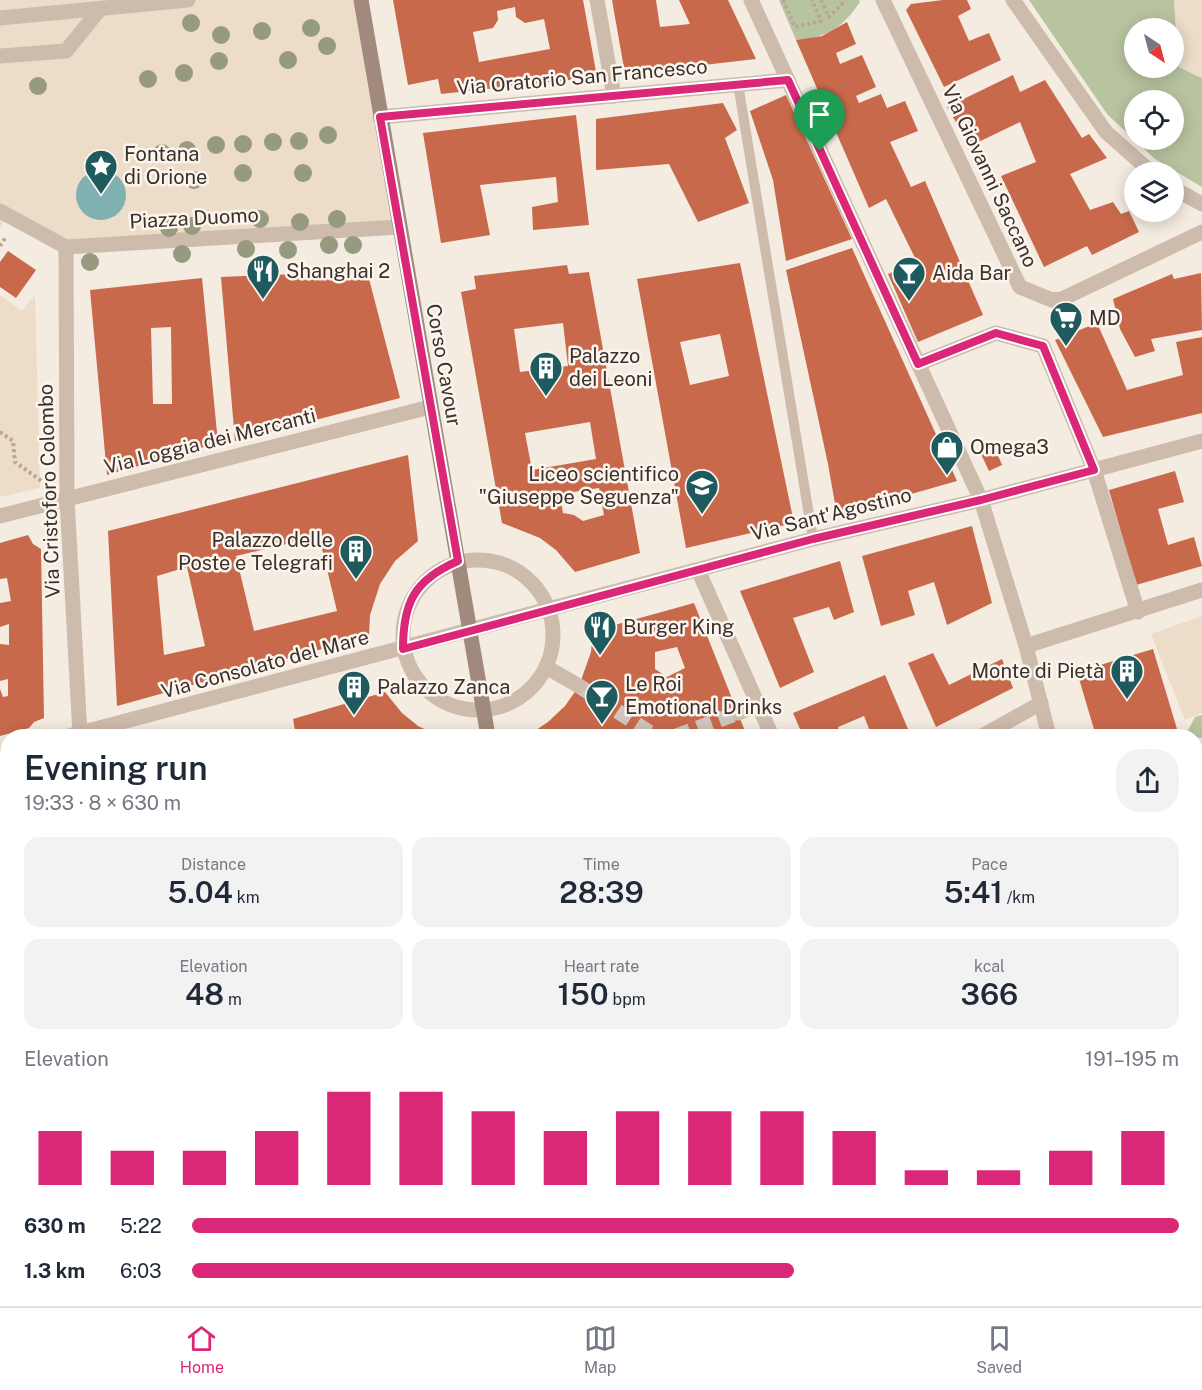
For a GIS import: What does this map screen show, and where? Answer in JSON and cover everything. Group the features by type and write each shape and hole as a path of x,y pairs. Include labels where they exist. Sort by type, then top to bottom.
{"main road":[{"name":"Corso Cavour","path":"361,0 487,729"}],"street":[{"path":"0,18 188,0"},
{"path":"597,0 614,96"},
{"path":"751,0 981,500 1026,646 1047,729"},
{"name":"Via Giovanni Saccano","path":"883,0 1020,287 1052,300 1062,299 1202,232"},
{"path":"1013,0 1100,125 1138,162"},
{"path":"0,56 66,51 99,9"},
{"name":"Via Oratorio San Francesco","path":"380,117 788,80"},
{"path":"1184,194 1202,204"},
{"path":"0,211 66,247"},
{"name":"Piazza Duomo","path":"66,247 399,227"},
{"name":"Via Cristoforo Colombo","path":"66,247 67,499 75,729"},
{"path":"918,364 996,333 1043,346 1094,470 1138,612"},
{"name":"Via Loggia dei Mercanti","path":"0,516 430,408"},
{"name":"Via Sant'Agostino","path":"470,630 813,539 981,500 1202,441"},
{"path":"458,561 497,561 516,569 539,590 550,610 554,635 546,667 523,694 509,704 483,710 462,709 435,698 415,677 403,649 403,619 414,593 438,570 458,561"},
{"path":"698,570 769,729"},
{"path":"1026,646 1202,590"},
{"name":"Via Consolato del Mare","path":"98,729 470,630"},
{"path":"546,667 579,686"},
{"path":"995,729 1041,703"},
{"path":"738,713 759,705"}],"lane":[{"path":"738,84 813,539"}],"path":[{"path":"783,0 795,27 821,21 812,0"},
{"path":"821,0 829,17 846,0"},
{"path":"0,432 12,441 15,462 67,499"}],"green space":[{"path":"779,0 859,0 860,2 833,30 826,34 796,40"},
{"path":"1029,0 1174,0 1175,18 1124,18 1124,78 1184,78 1184,69 1202,78 1202,187 1184,176 1184,162 1160,162 1146,150 1184,150 1184,90 1124,90 1124,130 1107,114"},
{"path":"1202,715 1202,729 1189,729 1195,717"}],"shaded area":[{"path":"0,0 361,0 399,227 66,247 12,210 0,227"},
{"path":"1174,0 1202,0 1202,78 1184,69 1184,18 1175,18"},
{"path":"0,295 22,311 35,295 40,488 0,497"},
{"path":"1202,616 1202,713 1185,720 1151,634"}],"water":[{"name":"Fontana di Orione","path":"101,170 119,177 126,195 119,213 101,220 83,213 76,195 83,177"}],"building":[{"path":"393,0 583,0 597,77 441,94 438,79 408,85","holes":["515,7 516,17 525,23 544,19 550,49 479,62 473,32 493,28 498,20 497,11"]},
{"path":"612,0 656,0 660,27 690,24 679,0 728,0 756,59 625,74"},
{"path":"967,0 971,9 958,16 969,41 989,33 1001,60 944,87 906,10 911,4"},
{"path":"847,22 856,44 836,53 840,64 862,55 876,87 856,96 859,103 881,94 887,108 905,101 918,131 890,142 911,187 925,181 983,315 918,342 888,274 917,262 886,199 869,208 796,40 822,36"},
{"path":"1013,75 1020,92 1045,80 1082,138 1089,134 1107,158 1070,174 1090,210 1113,202 1121,214 1124,213 1124,222 1134,222 1139,232 1092,255 1087,246 1044,267 1001,176 1036,162 1020,122 970,146 947,107"},
{"path":"786,95 852,239 786,261 773,180 750,111"},
{"path":"723,103 737,130 725,138 749,203 698,222 669,164 596,170 596,119"},
{"path":"576,115 589,225 533,230 532,207 558,202 556,177 480,185 490,235 441,243 423,133"},
{"path":"852,248 957,481 837,515 786,270"},
{"path":"8,251 36,270 16,298 0,287 0,262"},
{"path":"740,263 794,523 686,548 637,279","holes":["720,334 729,376 690,385 680,342"]},
{"name":"Palazzo dei Leoni","path":"567,265 569,274 589,272 640,553 575,572 556,550 540,538 502,523 461,292 476,289 474,276","holes":["563,323 568,366 520,372 514,329","590,422 596,459 532,470 525,433","599,488 604,515 583,521 574,515 563,513 560,494"]},
{"path":"367,271 400,398 235,441 221,277"},
{"path":"1201,273 1202,330 1151,339 1155,351 1135,357 1120,329 1113,299 1172,274 1174,279"},
{"path":"202,278 218,443 107,475 90,290","holes":["171,327 172,404 153,404 151,328"]},
{"path":"1097,323 1127,390 1183,375 1176,342 1202,337 1202,413 1103,437 1055,340"},
{"path":"995,448 1002,465 989,471 981,454"},
{"name":"Palazzo delle Poste e Telegrafi","path":"408,455 418,541 395,561 380,584 370,615 369,636 117,706 108,531","holes":["319,536 337,611 254,631 236,556","187,567 205,646 164,655 157,576"]},
{"path":"1175,471 1184,502 1158,509 1168,545 1194,537 1202,566 1136,585 1109,490"},
{"path":"972,526 992,603 947,625 934,582 908,591 915,615 881,626 862,556"},
{"path":"28,535 33,544 41,549 44,718 25,729 0,729 0,689 3,697 8,696 8,679 0,681 0,644 9,645 9,624 0,627 0,603 11,601 7,578 0,579 0,543"},
{"path":"840,561 854,612 834,620 829,607 793,618 814,672 780,688 740,591"},
{"path":"694,603 744,729 538,729 565,706 579,686 591,652 593,631","holes":["677,647 685,668 667,677 655,669 655,652"]},
{"name":"Monte di Pietà","path":"1153,649 1177,729 1094,729 1077,672"},
{"path":"933,653 949,685 1002,659 1013,688 936,727 908,663"},
{"path":"885,675 908,729 869,729 864,716 838,727 839,729 800,729 793,713"},
{"name":"Palazzo Zanca","path":"385,692 402,713 424,729 295,729 293,719"}],"tunnel":[{"path":"579,686 644,729"},
{"path":"695,729 738,713"}],"place":[{"name":"Fontana di Orione","path":"101,195"},
{"name":"Shanghai 2","path":"263,300"},
{"name":"Aida Bar","path":"909,302"},
{"name":"MD","path":"1066,347"},
{"name":"Palazzo dei Leoni","path":"546,397"},
{"name":"Omega3","path":"947,476"},
{"name":"Liceo scientifico \"Giuseppe Seguenza\"","path":"702,515"},
{"name":"Palazzo delle Poste e Telegrafi","path":"356,580"},
{"name":"Burger King","path":"600,656"},
{"name":"Monte di Pietà","path":"1127,700"},
{"name":"Palazzo Zanca","path":"354,716"},
{"name":"Le Roi Emotional Drinks","path":"602,725"}],"route":[{"path":"788,80 820,151 918,364 996,333 1043,346 1094,470 981,500 813,539 403,649 403,619 414,593 438,570 458,561 380,117 788,80"}]}
